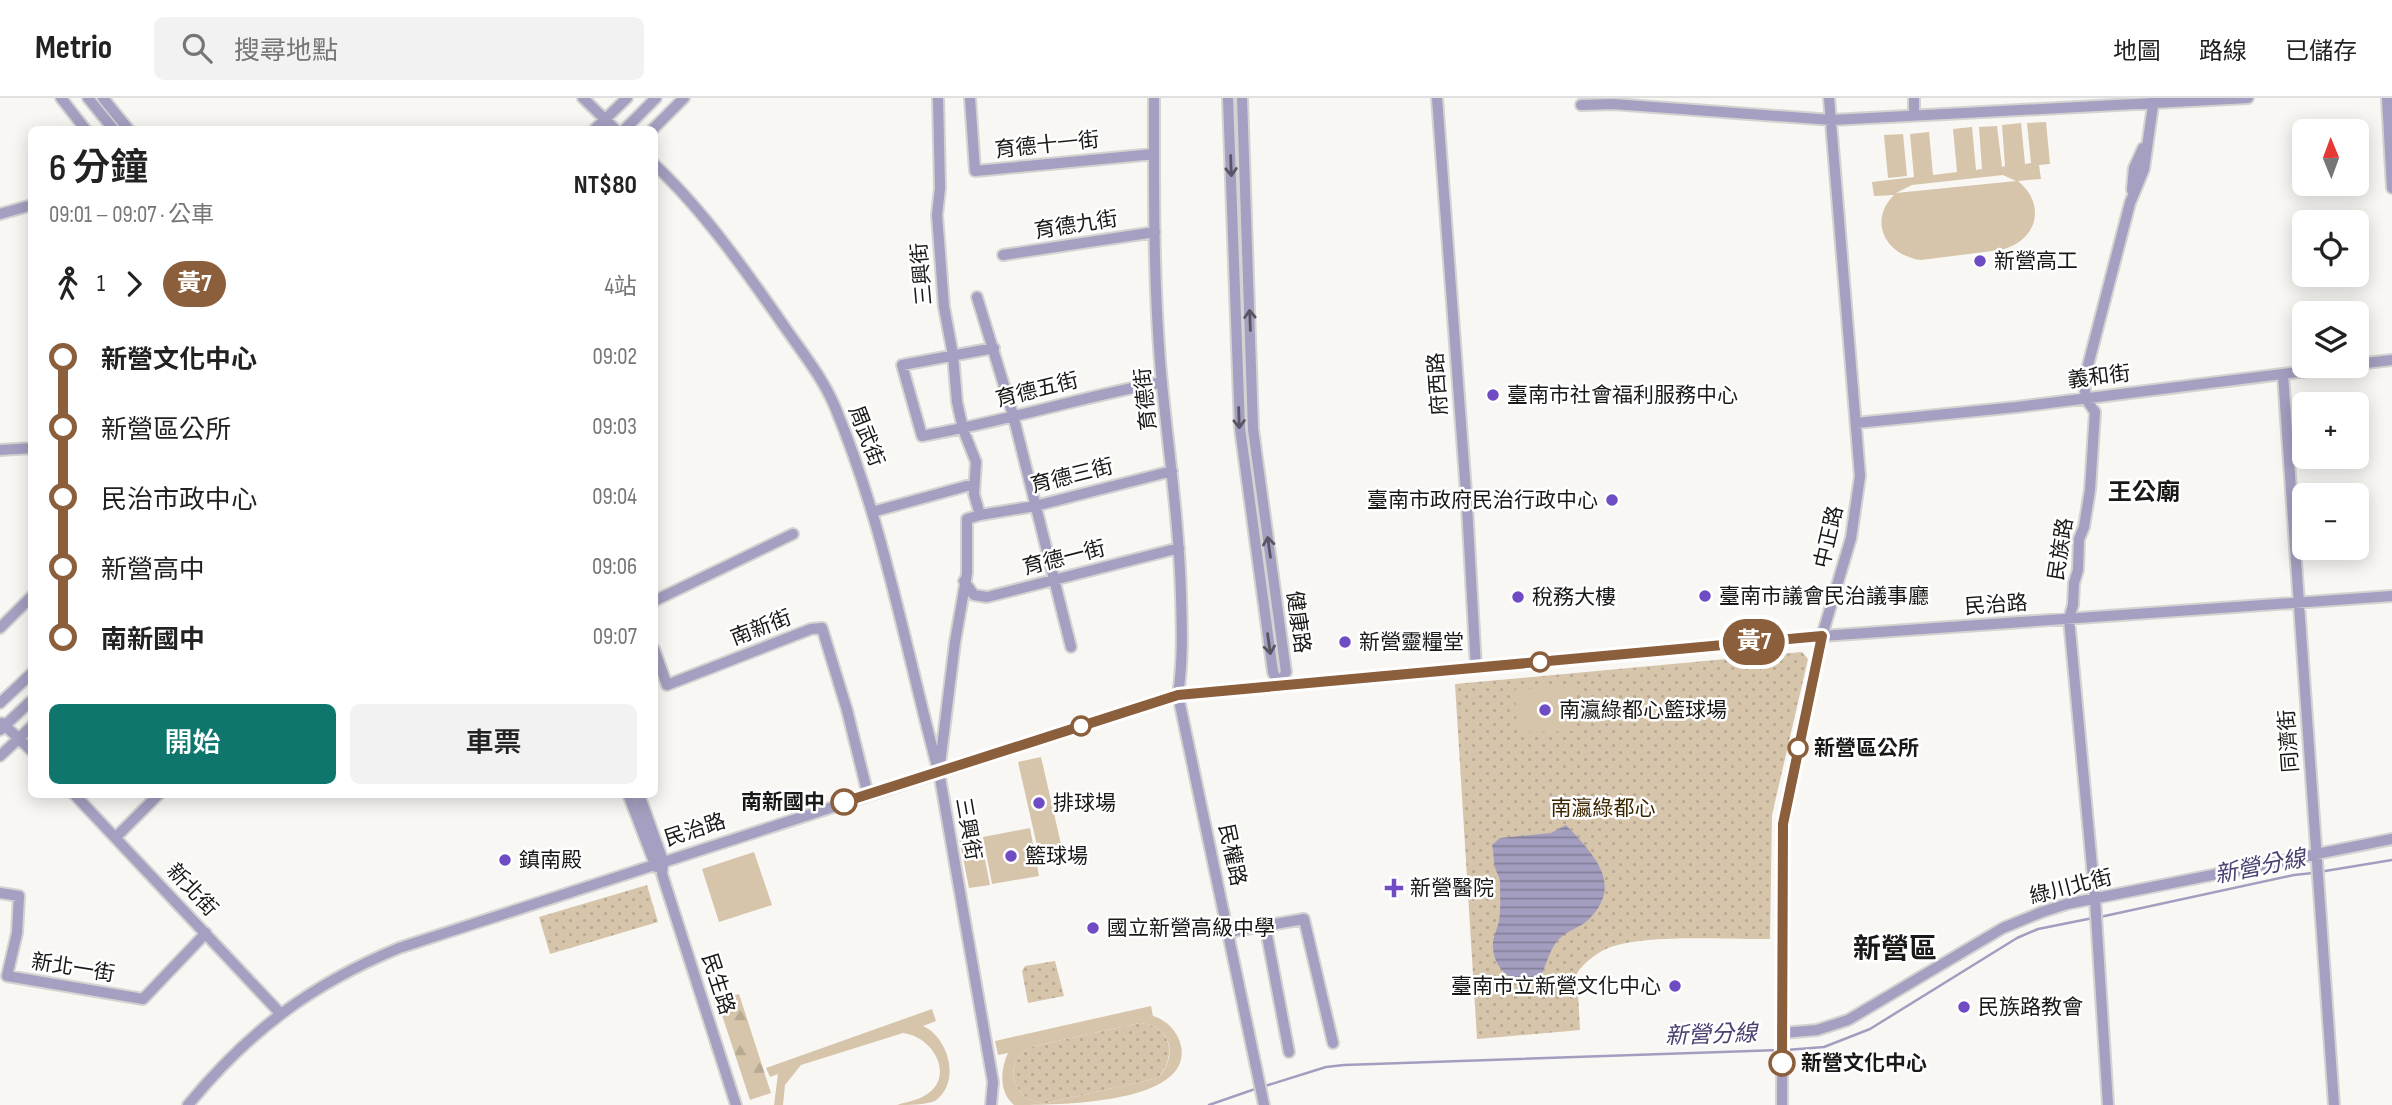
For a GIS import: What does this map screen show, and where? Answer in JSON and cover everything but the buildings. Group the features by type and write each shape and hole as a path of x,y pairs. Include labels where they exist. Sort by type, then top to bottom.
{"street":[{"path":"61,98 83,126"},
{"path":"88,98 111,126"},
{"path":"103,98 126,126"},
{"path":"583,98 612,126"},
{"path":"598,126 627,98"},
{"path":"628,126 656,98"},
{"path":"656,126 684,98"},
{"name":"三興街","path":"938,98 940,162 937,215 944,307 953,355 957,402 963,429 976,462 974,494 980,515 967,519 967,573 939,772 993,1082 991,1105"},
{"name":"育德十一街","path":"970,98 975,171 1154,153"},
{"name":"育德街","path":"1154,98 1155,232 1162,382 1179,548 1183,659 1178,695"},
{"name":"健康路","path":"1228,98 1240,428 1259,581 1273,672 1279,686"},
{"name":"健康路","path":"1242,98 1253,429 1286,672 1279,686"},
{"name":"府西路","path":"1437,98 1476,668"},
{"name":"中正路","path":"1782,1105 1783,824 1822,636 1851,538 1860,476 1829,98"},
{"path":"1914,98 1914,115"},
{"path":"1581,105 1613,104 1832,120 2154,100 2248,98"},
{"path":"2387,98 2392,188"},
{"name":"民族路","path":"2108,1105 2097,928 2069,619 2078,570 2079,539 2084,527 2090,490 2095,412 2086,398 2084,381 2130,203 2144,169 2154,100"},
{"name":"周武街","path":"658,168 675,183 752,281 815,371 834,404 872,512 939,772"},
{"path":"0,214 28,206"},
{"name":"育德九街","path":"1003,255 1155,232"},
{"path":"977,297 1013,415 1071,647"},
{"path":"953,355 994,348"},
{"name":"育德五街","path":"953,355 902,365 922,436 963,429 1114,391 1162,382"},
{"path":"2369,363 2392,360"},
{"name":"義和街","path":"1856,423 2292,374"},
{"name":"同濟街","path":"2283,375 2334,1105"},
{"path":"1238,386 1252,386"},
{"path":"0,450 28,448"},
{"name":"育德三街","path":"980,515 1035,506 1172,471"},
{"path":"872,512 974,484"},
{"path":"658,599 793,534"},
{"name":"育德一街","path":"964,581 974,595 987,597 1179,548"},
{"name":"民治路","path":"188,1105 228,1059 280,1013 341,974 399,947 1178,695 1822,636 2392,596"},
{"path":"0,628 28,600"},
{"name":"南新街","path":"658,660 667,685 811,629 822,628 848,710 868,794"},
{"path":"0,703 28,677"},
{"name":"民權路","path":"1178,695 1264,1105"},
{"path":"28,703 2,726 28,747"},
{"path":"0,757 28,730"},
{"name":"新北街","path":"78,798 280,1013"},
{"path":"116,837 155,798"},
{"name":"民生路","path":"630,798 658,862"},
{"name":"民生路","path":"640,798 736,1105"},
{"name":"綠川北街","path":"1782,1035 1817,1030 1848,1020 2003,928 2042,912 2316,860 2392,839"},
{"name":"新北一街","path":"0,893 19,896 17,933 7,976 143,999 206,933"},
{"path":"1229,932 1304,919 1333,1043"},
{"path":"1265,925 1289,1052"}],"green space":[{"path":"2046,122 2050,164 2039,165 2041,179 2018,181 2033,201 2035,212 2034,222 2022,239 2000,250 1921,260 1909,257 1890,245 1882,226 1882,216 1894,195 1874,196 1872,182 1914,177 1910,134 1929,132 1933,175 1957,172 1953,129 1972,127 1976,170 1982,169 1979,127 1997,126 2002,167 2005,166 2002,125 2021,123 2025,164 2031,163 2027,123","holes":["2003,175 2016,181 1896,193 1912,185"]},
{"path":"1903,134 1907,176 1888,178 1884,135"},
{"path":"1244,397 1247,397 1281,667 1277,668 1243,428"},
{"name":"南瀛綠都心","path":"1802,652 1808,659 1772,815 1770,939 1663,939 1622,944 1606,949 1590,959 1577,973 1580,1030 1477,1039 1455,684"},
{"name":"南瀛綠都心籃球場","path":"1573,687 1575,731 1517,733 1515,689"},
{"name":"排球場","path":"1041,757 1061,844 1038,850 1018,762"},
{"name":"籃球場","path":"1030,828 1039,876 992,884 983,837"},
{"path":"980,834 990,885 969,888 959,838"},
{"path":"754,852 772,905 719,922 702,869"},
{"path":"647,885 658,922 550,954 539,917"},
{"path":"1055,961 1064,996 1028,1003 1022,971 1025,966"},
{"path":"739,994 771,1093 750,1100 717,1000"},
{"path":"1151,1006 1153,1016 1171,1027 1181,1046 1179,1065 1166,1080 1144,1091 1088,1102 1059,1104 1014,1105 1006,1094 1002,1080 1008,1053 998,1055 995,1041","holes":["1139,1023 1150,1025 1165,1035 1170,1051 1165,1069 1158,1078 1043,1104 1032,1101 1017,1088 1013,1071 1021,1054 1030,1047"]},
{"path":"932,1009 936,1021 923,1026 932,1032 945,1050 950,1072 943,1093 935,1101 897,1105 921,1098 934,1089 940,1070 938,1060 924,1042 903,1033 801,1065 785,1085 783,1105 774,1105 778,1074 770,1077 766,1068"},
{"path":"1139,1023 1158,1029 1168,1042 1168,1060 1158,1078 1043,1104 1032,1101 1017,1088 1013,1071 1021,1054 1030,1047"}],"shaded area":[{"path":"1566,825 1595,858 1604,882 1604,894 1599,907 1588,920 1563,935 1556,943 1534,984 1526,983 1506,974 1494,956 1493,941 1500,912 1500,882 1492,845 1500,838 1551,833"}],"waterway":[{"name":"新營分線","path":"2319,872 2392,860"},
{"name":"新營分線","path":"2100,917 2313,873"},
{"name":"新營分線","path":"1786,1050 1824,1047 1870,1029 2017,938 2038,929 2093,918"},
{"name":"新營分線","path":"1265,1086 1326,1067 1344,1065 1780,1050"},
{"name":"新營分線","path":"1209,1105 1258,1088"}],"bus line":[{"name":"黃7","path":"844,802 1178,695 1822,636 1783,824 1782,1063"}],"place":[{"name":"新營高工","path":"1980,261"},
{"name":"臺南市社會福利服務中心","path":"1493,395"},
{"name":"臺南市政府民治行政中心","path":"1612,500"},
{"name":"臺南市議會民治議事廳","path":"1705,596"},
{"name":"稅務大樓","path":"1518,597"},
{"name":"新營靈糧堂","path":"1345,642"},
{"name":"南瀛綠都心籃球場","path":"1545,710"},
{"name":"新營區公所","path":"1798,748"},
{"name":"南新國中","path":"844,802"},
{"name":"排球場","path":"1039,803"},
{"name":"籃球場","path":"1011,856"},
{"name":"鎮南殿","path":"505,860"},
{"name":"新營醫院","path":"1394,888"},
{"name":"國立新營高級中學","path":"1093,928"},
{"name":"臺南市立新營文化中心","path":"1675,986"},
{"name":"民族路教會","path":"1964,1007"},
{"name":"新營文化中心","path":"1782,1063"}],"district":[{"name":"王公廟","path":"2144,492"},
{"name":"新營區","path":"1895,949"}]}
